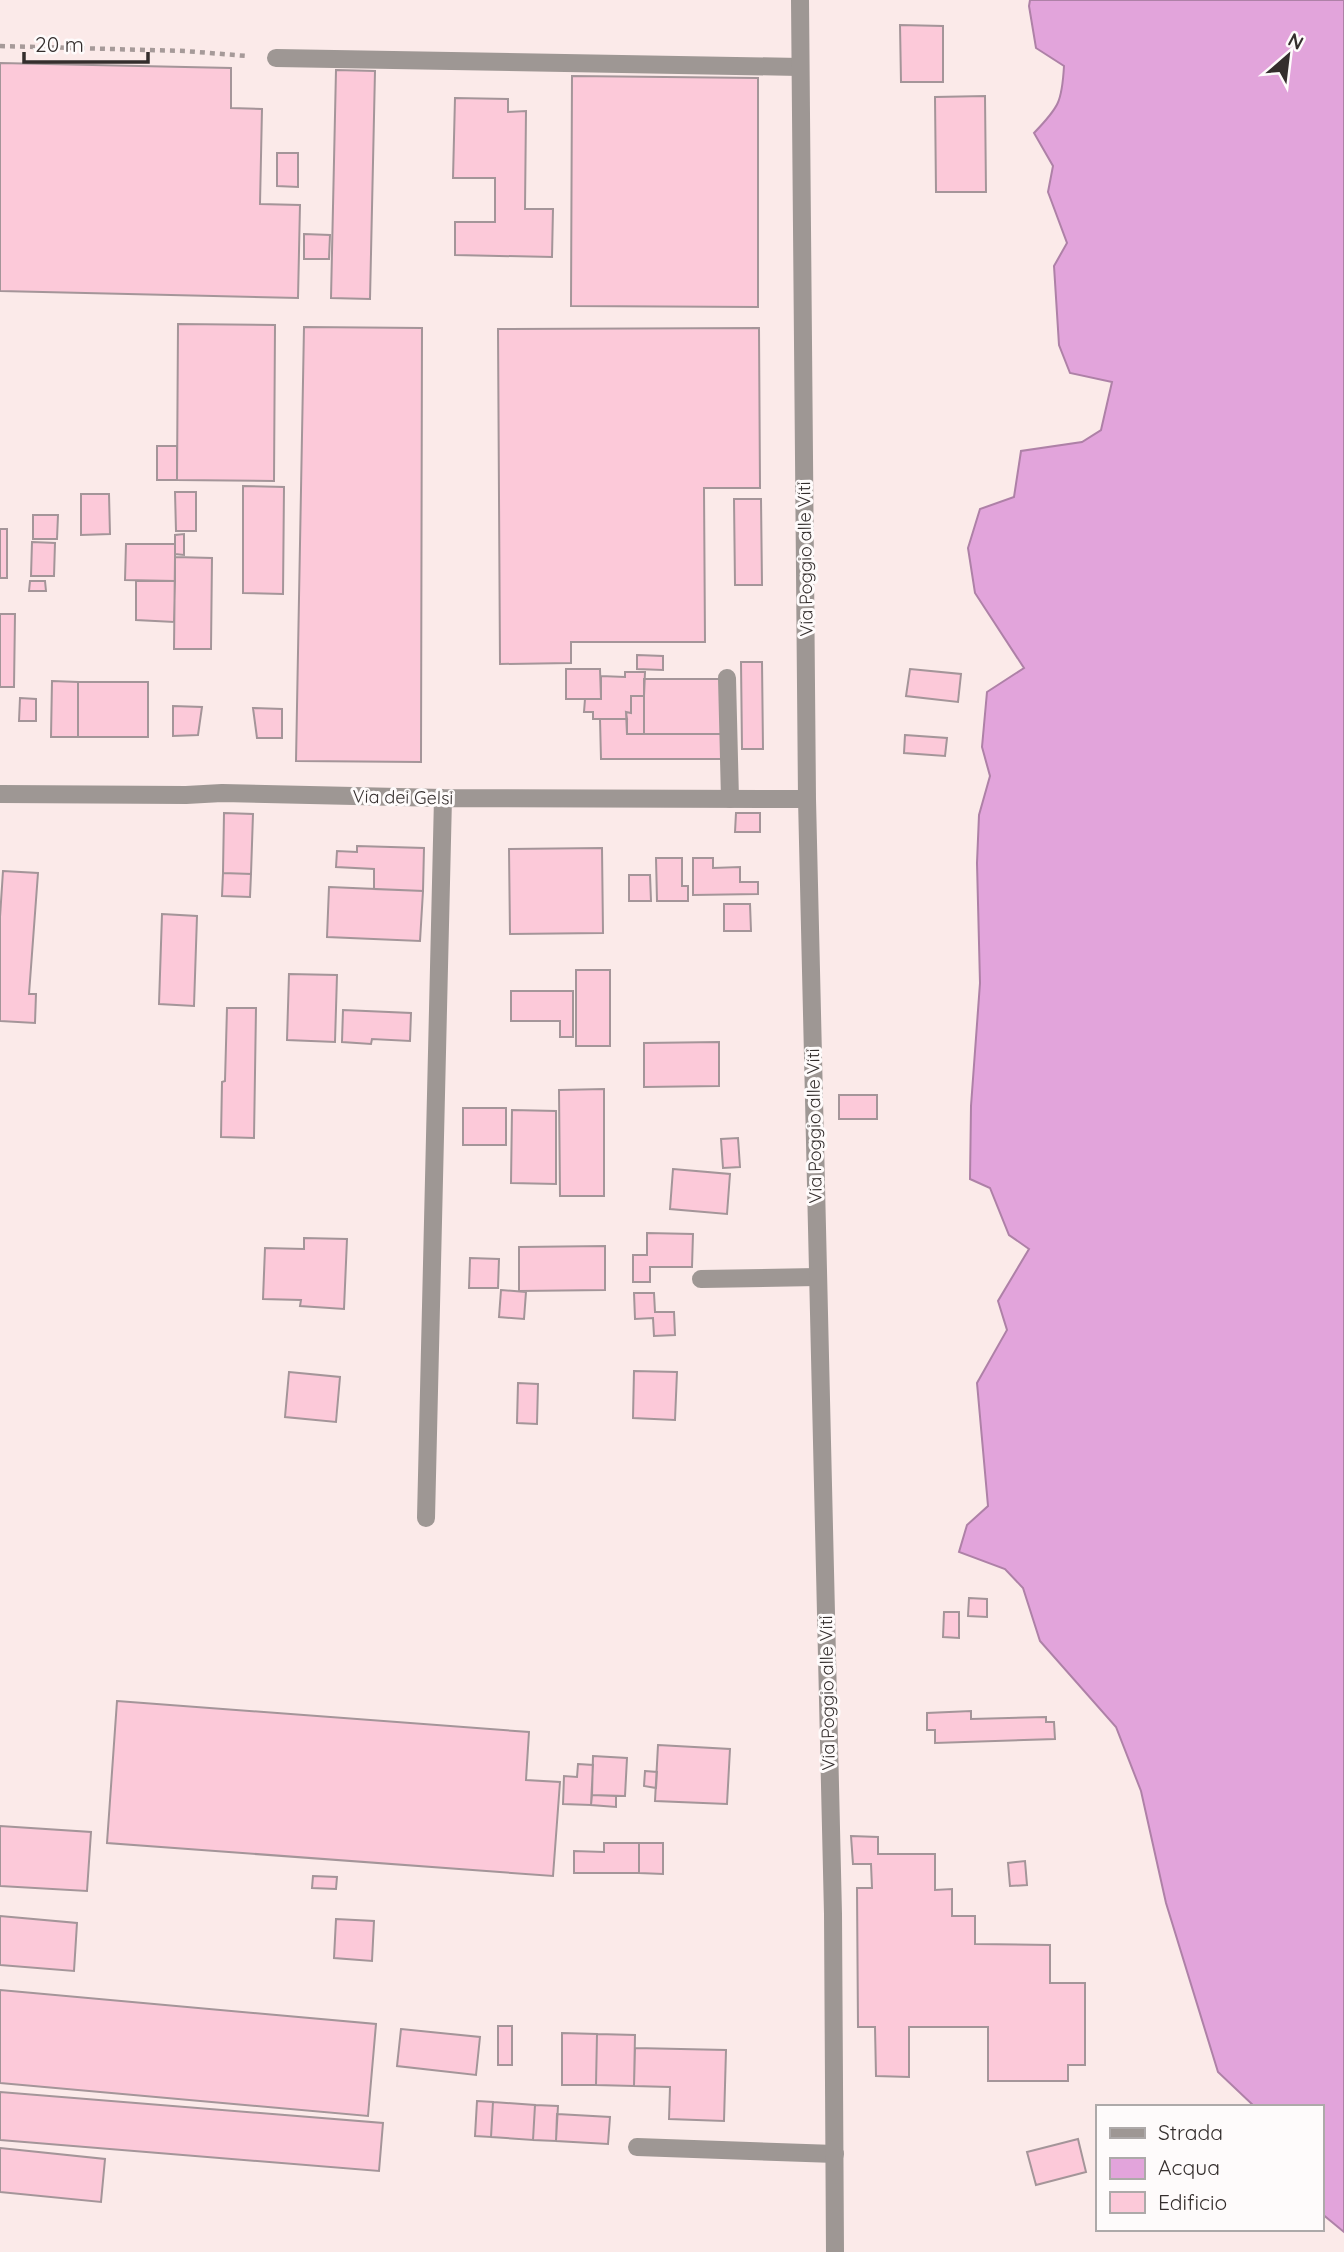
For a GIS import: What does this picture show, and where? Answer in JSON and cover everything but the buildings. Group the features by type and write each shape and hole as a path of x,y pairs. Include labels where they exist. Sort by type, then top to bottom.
{"street":[{"name":"Via Poggio alle Viti","path":"800,0 807,799 833,1914 835,2252"},
{"path":"276,58 800,67"},
{"path":"727,678 730,799"},
{"name":"Via dei Gelsi","path":"0,794 222,793 807,799"},
{"path":"426,1518 443,797"},
{"path":"701,1279 817,1277"},
{"path":"637,2147 835,2154"}],"path":[{"path":"0,46 186,51 276,58"}],"water":[{"path":"1030,0 1344,0 1344,2232 1323,2215 1323,2105 1253,2105 1218,2072 1166,1903 1141,1791 1116,1727 1040,1641 1023,1588 1005,1569 959,1552 967,1525 988,1506 977,1383 1007,1330 998,1301 1029,1249 1009,1235 990,1188 970,1179 971,1106 980,983 977,863 979,815 990,776 982,747 987,692 1024,668 975,593 968,548 980,509 1014,497 1021,451 1082,442 1101,430 1112,382 1070,373 1059,345 1054,266 1067,243 1048,192 1053,166 1034,133 1058,103 1064,66 1036,48"}]}
